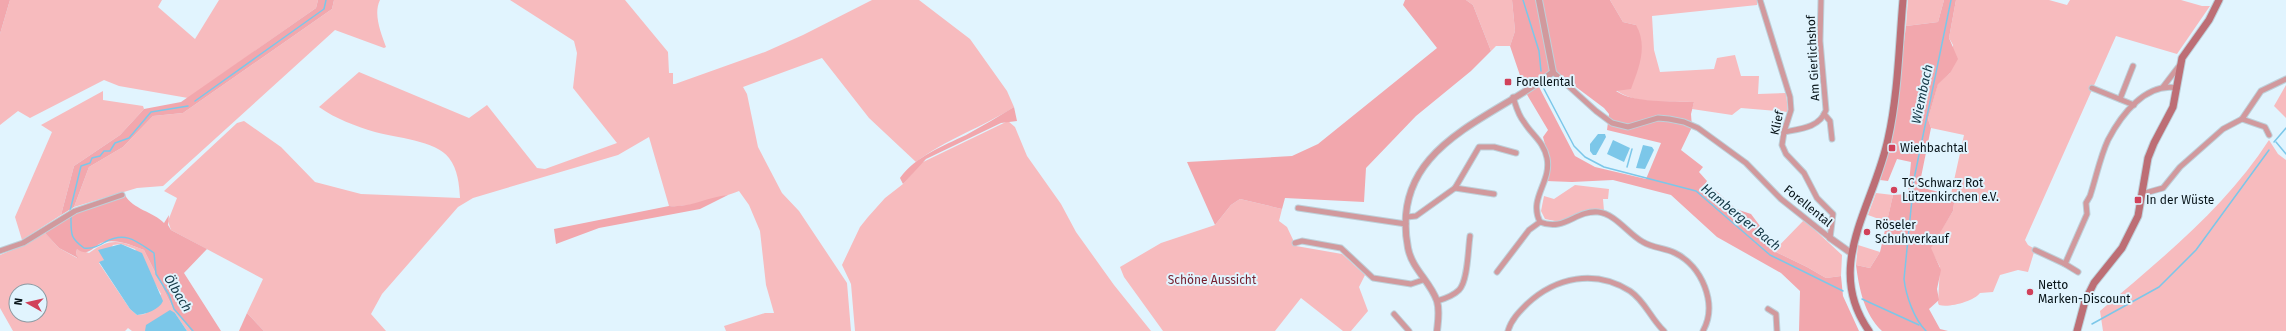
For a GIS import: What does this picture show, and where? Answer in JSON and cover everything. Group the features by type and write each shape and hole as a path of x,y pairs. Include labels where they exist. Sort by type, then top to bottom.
{"main road":[{"path":"1870,331 1860,317 1851,293 1849,277 1851,253 1888,137 1903,0"},
{"path":"2077,331 2089,292 2128,238 2138,216 2150,154 2173,107 2181,63 2185,52 2209,20 2219,0"}],"street":[{"path":"1437,331 1439,315 1437,301 1411,260 1407,243 1406,224 1408,202 1416,180 1439,148 1468,125 1553,72 1538,0"},
{"name":"Klief","path":"1760,0 1790,97 1791,110 1784,132 1782,145 1786,154 1804,173 1817,198 1833,214 1830,238"},
{"name":"Am Gierlichshof","path":"1784,132 1809,127 1824,114 1826,106 1820,41 1821,0"},
{"path":"2163,87 2181,63"},
{"path":"2120,99 2133,66"},
{"name":"Forellental","path":"1553,72 1612,124 1628,127 1658,118 1684,122 1698,128 1746,163 1781,199 1851,253"},
{"path":"2142,194 2163,188 2180,167 2222,129 2242,119 2260,91 2286,79"},
{"path":"2065,264 2087,214 2086,203 2090,196 2108,140 2134,105 2150,91 2163,87 2177,88"},
{"path":"2092,88 2134,105"},
{"path":"1513,97 1520,116 1540,140 1546,153 1547,171 1535,206 1540,222 1548,226 1559,226 1586,214 1600,213 1615,220 1644,243 1682,256 1696,269 1706,292 1708,313 1703,331"},
{"name":"Am Gierlichshof","path":"1824,114 1830,121 1832,138"},
{"path":"2242,119 2265,127 2269,135"},
{"path":"1407,217 1416,216 1455,188 1479,147 1494,147 1516,153"},
{"path":"1455,188 1494,194"},
{"path":"0,251 23,243 75,211 122,195"},
{"path":"1298,208 1406,224"},
{"path":"1497,272 1529,230 1540,222"},
{"path":"1437,301 1451,296 1462,286 1470,236"},
{"path":"1295,243 1302,241 1341,248 1373,278 1411,284 1423,280"},
{"path":"2035,250 2065,264 2078,272"},
{"path":"1508,331 1520,310 1540,293 1560,282 1581,278 1608,281 1632,292 1664,331"},
{"path":"1768,309 1776,314 1777,331"},
{"path":"1394,314 1409,331"}],"green space":[{"path":"10,0 162,0 158,7 195,39 219,0 318,0 316,8 188,98 119,86 104,80 30,118 18,111 0,125 0,34"},
{"path":"334,0 380,0 377,11 380,30 386,47 384,48 335,30 163,186 137,188 74,207 89,167 123,147 153,116 183,113 332,9"},
{"path":"510,0 625,0 668,52 669,73 673,73 673,84 675,84 765,52 803,35 872,0 919,0 970,39 1007,91 1014,107 990,121 951,140 916,162 869,118 822,58 743,87 747,94 758,147 782,193 799,211 847,283 851,331 726,331 724,326 765,313 774,313 766,285 760,231 749,205 739,191 695,204 669,206 649,137 618,155 473,198 458,207 382,294 371,314 386,331 264,331 247,313 263,279 171,230 168,221 177,198 164,191 237,123 244,121 281,147 315,182 361,194 460,198 456,172 449,158 443,152 425,143 383,134 360,127 339,119 319,107 359,72 469,118 487,105 537,168 545,169 617,143 573,88 577,53 574,41"},
{"path":"1466,0 1512,0 1515,31 1510,46 1496,46 1491,51 1473,5"},
{"path":"1610,0 1757,0 1757,5 1652,16 1654,50 1660,72 1714,69 1717,58 1735,55 1741,76 1759,76 1758,94 1786,93 1788,112 1741,108 1732,115 1692,109 1694,102 1643,100 1624,95 1616,90 1620,88 1636,25 1623,22"},
{"path":"1908,0 1944,0 1938,22 1906,26"},
{"path":"1956,0 2049,0 2067,5 2070,0 2181,0 2202,6 2210,6 2177,54 2116,36 2025,240 2028,245 2035,249 2028,272 2018,270 2000,275 1993,292 1980,293 1973,299 1955,305 1944,306 1939,305 1938,303 1940,267 1930,248 1953,211 1955,196 1951,194 1964,135 1931,128 1928,119 1938,83 1950,73 1953,45 1949,38"},
{"path":"2286,85 2286,118 2274,106"},
{"path":"103,91 103,100 143,106 144,109 120,135 74,166 61,215 22,240 15,217 52,132 41,125"},
{"path":"1008,121 1015,127 1027,156 1061,204 1076,232 1114,285 1151,331 855,331 851,284 842,265 860,227 885,198 903,184 921,163"},
{"path":"2269,140 2278,154 2286,160 2286,331 2103,331 2100,311 2191,232 2233,188"},
{"path":"1575,185 1609,189 1608,199 1603,199 1604,211 1586,210 1560,222 1545,219 1541,211 1544,196 1554,199"},
{"path":"1876,193 1893,195 1887,222 1868,215"},
{"name":"Schöne Aussicht","path":"1240,199 1282,209 1279,221 1287,227 1296,246 1342,254 1365,275 1359,287 1368,311 1351,331 1343,331 1301,298 1275,331 1163,331 1124,277 1120,267 1161,243 1215,225 1231,205"},
{"path":"1804,220 1842,255 1841,276 1826,278 1774,251"},
{"path":"45,233 59,248 77,258 77,249 89,253 104,245 116,242 128,244 144,250 172,306 191,331 187,331 175,313 145,331 132,331 128,328 125,331 13,331 8,323 48,323 48,283 8,283 8,322 0,308 0,255 24,245","holes":["121,244 135,249 161,294 145,314 137,315 130,309 99,263 104,260 113,245"]},
{"path":"1858,245 1880,252 1870,268 1856,265"}],"shaded area":[{"path":"0,0 10,0 0,34"},
{"path":"318,0 334,0 332,9 183,113 153,116 123,147 89,167 74,207 61,215 74,166 120,135 144,109 181,102 316,8"},
{"path":"1405,0 1466,0 1473,5 1491,51 1471,71 1416,116 1366,168 1364,202 1285,198 1282,209 1240,199 1231,205 1215,225 1187,162 1292,156 1318,144 1437,48 1403,5"},
{"path":"1512,0 1610,0 1623,22 1636,25 1640,33 1642,49 1637,73 1631,89 1616,91 1632,98 1694,102 1691,114 1692,127 1681,150 1703,167 1699,172 1707,181 1702,189 1709,196 1715,190 1736,209 1751,214 1766,234 1774,251 1826,278 1841,276 1843,296 1859,331 1799,331 1800,291 1781,273 1717,237 1671,195 1613,180 1572,182 1546,181 1550,163 1543,137 1548,130 1526,93 1510,46 1515,31","holes":["1556,72 1604,108 1609,114 1607,130 1661,143 1646,179 1595,167 1575,156 1538,85"]},
{"path":"1944,0 1956,0 1949,38 1958,59 1950,73 1938,84 1928,119 1931,128 1919,187 1955,196 1953,211 1931,248 1941,270 1937,289 1939,300 1929,309 1940,329 1948,331 1882,331 1871,317 1863,300 1856,265 1870,268 1880,252 1893,195 1908,194 1911,162 1897,159 1888,181 1880,180 1891,145 1906,26 1938,22"},
{"path":"1014,107 1017,121 1001,123 926,159 903,184 900,178 906,170 930,152 966,135"},
{"path":"125,195 133,204 160,219 164,223 169,215 168,225 171,230 207,249 184,273 221,331 191,331 172,306 144,250 124,243 109,241 100,244 88,252 77,249 76,254 78,258 59,248 45,233 70,214"},
{"path":"728,195 700,209 599,228 556,244 554,229 669,206 692,204"},
{"path":"247,313 264,331 239,331"}],"water":[{"path":"1598,134 1605,134 1606,137 1596,155 1593,155 1590,151 1590,144"},
{"path":"1613,140 1630,148 1624,162 1607,154"},
{"path":"1643,145 1652,147 1654,150 1645,169 1636,168"},
{"path":"121,244 142,253 163,301 159,307 152,311 137,315 130,309 99,262 104,260 98,250"},
{"path":"170,310 175,313 187,331 145,331 146,325"}],"waterway":[{"name":"Ölbach","path":"195,101 324,9 326,0"},
{"path":"1523,0 1539,51 1541,71"},
{"name":"Wiembach","path":"1926,331 1911,307 1904,279 1914,179 1951,0"},
{"name":"Hamberger Bach","path":"1544,89 1574,146 1585,157 1604,167 1696,191 1770,255 1843,291"},
{"name":"Ölbach","path":"70,211 81,166 90,163 92,158 100,156 104,151 110,151 115,143 129,138 151,112 188,106"},
{"path":"2274,142 2286,128"},
{"path":"2276,142 2286,154"},
{"path":"1627,167 1632,149"},
{"path":"2092,324 2159,287 2196,250 2269,150"},
{"name":"Ölbach","path":"71,217 72,235 84,248 95,247 112,239 125,237 136,241 154,253 156,274 169,295 174,309 193,331"},
{"name":"Hamberger Bach","path":"1862,299 1919,325"}],"place":[{"name":"Forellental","path":"1508,82"},
{"name":"Wiehbachtal","path":"1892,148"},
{"name":"TC Schwarz Rot Lützenkirchen e.V.","path":"1894,190"},
{"name":"In der Wüste","path":"2138,200"},
{"name":"Röseler Schuhverkauf","path":"1867,232"},
{"name":"Netto Marken-Discount","path":"2030,292"}]}
